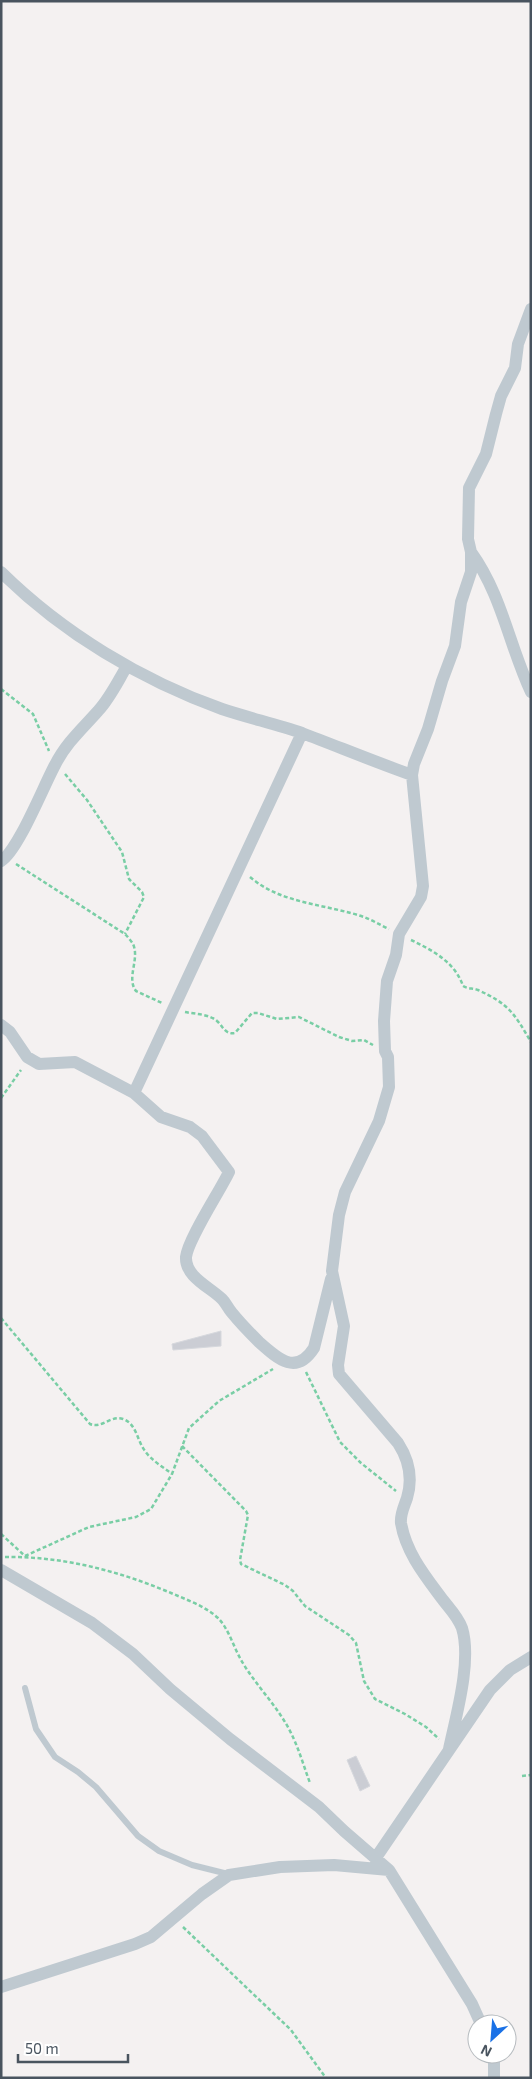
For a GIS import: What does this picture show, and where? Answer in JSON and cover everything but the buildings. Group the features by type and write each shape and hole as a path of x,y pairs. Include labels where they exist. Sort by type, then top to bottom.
{"street":[{"path":"1,1025 10,1032 27,1057 39,1064 74,1062 134,1093 161,1117 190,1127 202,1136 228,1168 229,1172 191,1243 186,1256 187,1264 201,1284 222,1299 244,1328 272,1354 284,1362 302,1362 310,1355 317,1340 332,1271 339,1215 345,1192 379,1121 389,1087 384,1022 387,981 396,955 399,934 422,897 423,886 412,775 414,764 428,729 442,681 455,646 461,602 470,572 471,552 468,539 469,488 486,454 501,396 515,368 518,344 531,309"},
{"path":"471,552 485,572 510,633 522,673 531,692"},
{"path":"1,572 32,600 62,623 97,649 127,666 222,709 302,733 412,775"},
{"path":"4,860 35,807 55,764 70,740 108,699 127,666"},
{"path":"134,1093 302,733"},
{"path":"332,1271 344,1326 338,1365 339,1374 398,1443 405,1454 409,1464 410,1484 402,1509 401,1524 414,1558 456,1617 464,1639 464,1667 449,1749"},
{"path":"1,1570 27,1583 92,1623 133,1654 170,1689 230,1739 319,1807 389,1870 476,2014"},
{"path":"375,1859 499,1679 531,1657"},
{"path":"1,1987 135,1944 151,1937 202,1894 229,1875 280,1867 334,1864 389,1870"},
{"path":"494,2064 494,2078"}],"lane":[{"path":"25,1688 36,1729 55,1757 96,1787 138,1836 159,1851 192,1865 229,1875"}],"path":[{"path":"1,689 33,714 55,764 87,800 122,852 129,879 142,892 143,900 125,934"},
{"path":"4,860 125,934 133,944 135,953 132,980 134,988 136,991 173,1010 209,1017 216,1020 226,1032 232,1034 252,1013 277,1018 299,1017 339,1037 352,1041 364,1040 385,1051"},
{"path":"239,868 260,886 320,907 364,917 432,950 445,960 460,978 463,986 468,989 475,988 508,1007 531,1042"},
{"path":"1,1098 18,1076 27,1057"},
{"path":"1,1318 90,1424 94,1426 99,1425 114,1418 126,1420 132,1425 146,1452 172,1474"},
{"path":"26,1556 89,1527 136,1517 151,1509 172,1474 189,1428 200,1416 220,1401 284,1362"},
{"path":"302,1362 340,1442 361,1463 406,1500"},
{"path":"182,1446 246,1511 248,1516 240,1560 241,1564 285,1585 304,1606 349,1635 356,1643 364,1681 376,1699 426,1727 449,1749"},
{"path":"1,1534 26,1556"},
{"path":"1,1557 26,1556 76,1564 140,1580 206,1609 219,1619 240,1660 268,1696 291,1733 319,1807"},
{"path":"522,1776 531,1775"},
{"path":"174,1919 291,2030 326,2078"}]}
